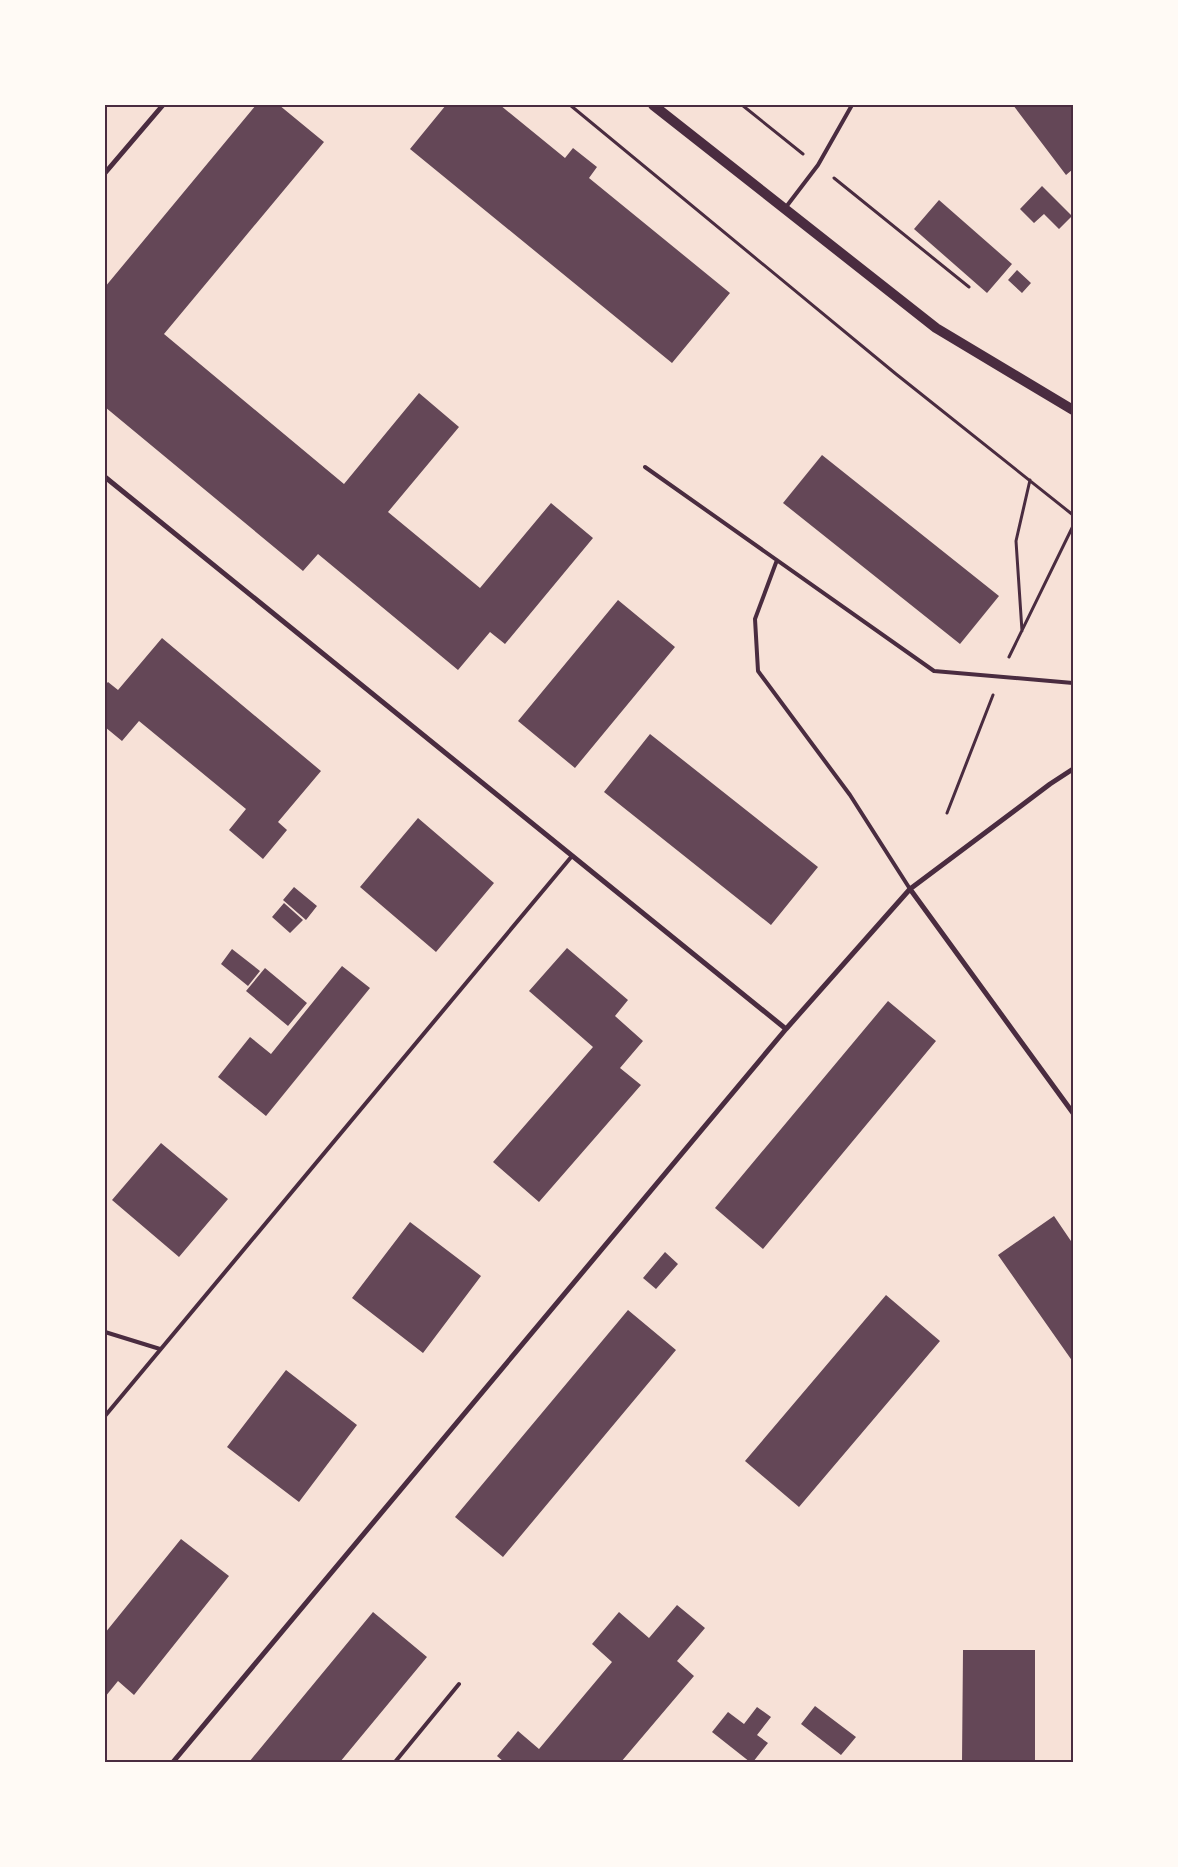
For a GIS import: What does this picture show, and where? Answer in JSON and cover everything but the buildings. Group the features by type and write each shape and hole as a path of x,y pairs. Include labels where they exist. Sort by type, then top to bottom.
{"main road":[{"path":"652,105 936,328 1073,410"}],"street":[{"path":"105,173 163,105"},
{"path":"105,477 786,1029"},
{"path":"173,1762 786,1029 910,889 1050,784 1073,769"},
{"path":"910,889 1073,1113"}],"lane":[{"path":"785,209 818,165 852,105"},
{"path":"645,467 934,671 1073,683"},
{"path":"777,560 755,619 758,671 850,795 910,889"},
{"path":"105,1416 572,856"},
{"path":"105,1332 160,1349"},
{"path":"395,1762 459,1684"}],"path":[{"path":"570,105 896,374 1073,515"},
{"path":"742,105 970,287"},
{"path":"1022,632 1016,541 1030,480"}]}
